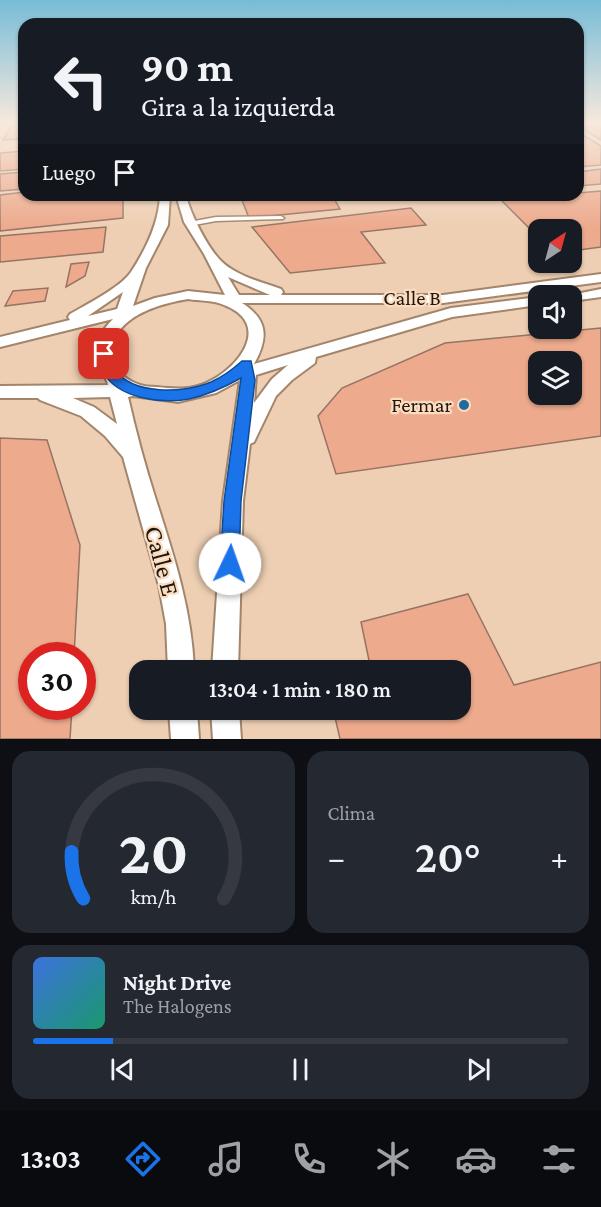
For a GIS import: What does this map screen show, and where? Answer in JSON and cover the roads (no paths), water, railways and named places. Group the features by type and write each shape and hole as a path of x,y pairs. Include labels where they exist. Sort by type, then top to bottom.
{"street":[{"path":"116,385 105,363 107,337 126,314 136,275 162,225 165,201"},
{"path":"182,201 189,224 216,263 230,300 250,316 257,331 256,348 243,371 240,448 233,501 225,660"},
{"path":"216,263 253,285 295,297"},
{"path":"51,328 97,306 136,275"},
{"name":"Calle B","path":"230,300 295,297 443,299 601,278"},
{"path":"582,296 601,293"},
{"path":"0,342 51,328 126,314 156,301 177,296 198,295 230,300"},
{"name":"Calle B","path":"243,371 321,352 451,313 528,302"},
{"name":"Calle B","path":"240,448 248,436 256,412 269,392 297,367 321,352"},
{"path":"0,392 37,392 116,385 160,395 188,394 214,387 243,371"},
{"name":"Calle E","path":"116,385 129,432 132,454 171,586 178,624 180,660"},
{"name":"Calle E","path":"37,392 74,404 91,413 110,428 132,454"},
{"path":"184,720 185,739"},
{"path":"226,720 227,739"}],"lane":[{"path":"189,224 216,219 281,218"}],"place":[{"name":"Fermar","path":"464,405"}]}
